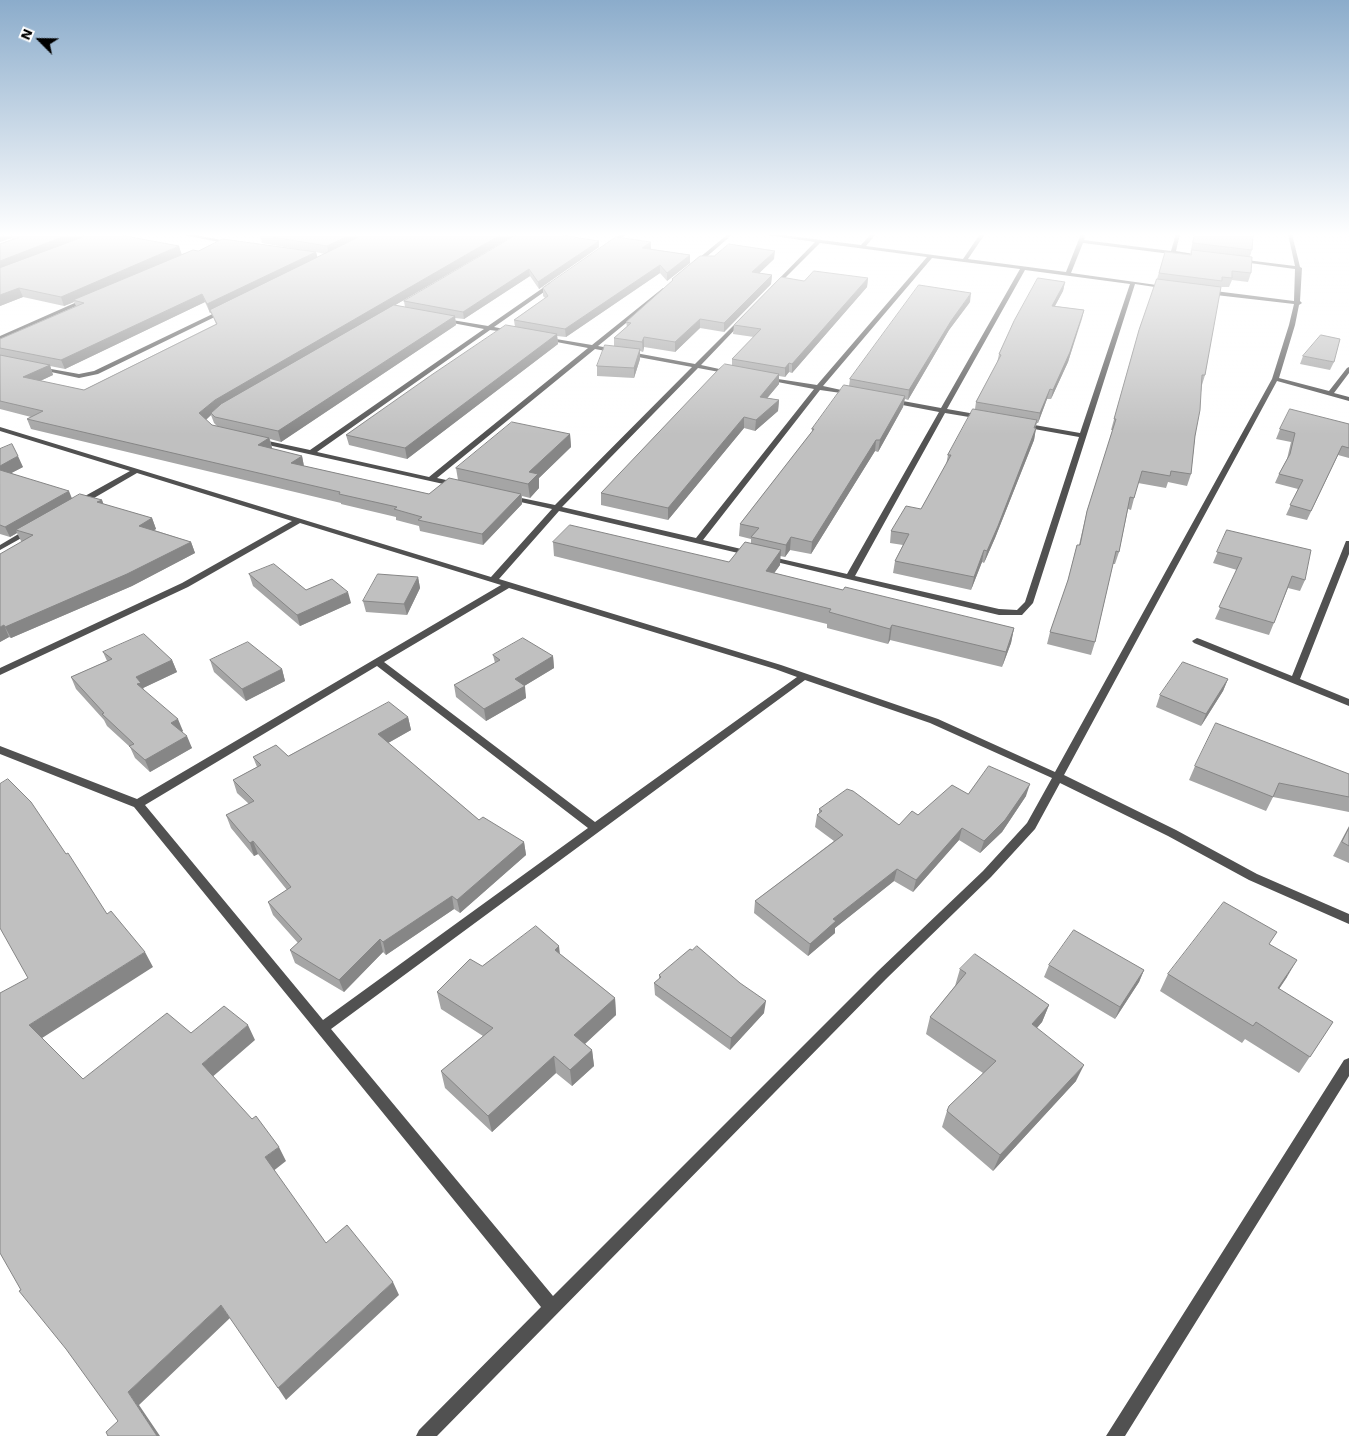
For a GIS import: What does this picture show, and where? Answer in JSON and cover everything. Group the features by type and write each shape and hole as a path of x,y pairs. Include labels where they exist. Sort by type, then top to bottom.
{"street":[{"path":"0,338 85,301"},
{"path":"312,452 527,301"},
{"path":"431,479 649,301"},
{"path":"698,541 818,388 892,301"},
{"path":"850,577 1004,301"},
{"path":"499,494 999,612 1019,613 1029,603 1127,301"},
{"path":"425,1436 882,975 987,874 1031,826 1275,378 1299,303 1283,301"},
{"path":"34,367 79,376 96,374 234,305"},
{"path":"493,580 556,508 751,310"},
{"path":"432,317 517,333"},
{"path":"537,336 734,372"},
{"path":"1330,394 1349,369"},
{"path":"762,377 856,394"},
{"path":"1275,378 1349,399"},
{"path":"885,400 990,419"},
{"path":"1018,424 1083,436"},
{"path":"0,429 804,676 934,721 1058,777 1172,833 1253,877 1349,919"},
{"path":"253,439 470,488"},
{"path":"68,509 136,471"},
{"path":"0,672 185,585 298,521"},
{"path":"0,548 34,529"},
{"path":"1295,680 1349,544"},
{"path":"138,804 509,584"},
{"path":"1197,641 1349,702"},
{"path":"378,662 595,828"},
{"path":"322,1028 804,676"},
{"path":"0,750 138,804 552,1308"},
{"path":"1115,1436 1349,1064"}],"building":[{"path":"77,301 187,301 61,360 0,348 0,339 84,303"},
{"path":"228,301 386,301 215,400 199,413 212,425 269,438 258,445 302,456 291,463 429,494 449,478 521,494 482,534 418,520 422,517 394,509 397,507 339,494 340,492 27,419 43,411 0,401 0,355 50,365 23,377 84,390 217,324 210,310"},
{"path":"404,301 480,301 463,312"},
{"path":"541,301 607,301 565,329 514,320"},
{"path":"649,301 746,301 724,323 700,319 675,342 644,337 642,342 614,338 631,323 626,322"},
{"path":"757,301 848,301 792,364 789,363 785,368 732,359 761,329 734,325"},
{"path":"907,301 965,301 909,390 850,379"},
{"path":"1025,301 1055,301 1052,306 1084,310 1070,352 1053,390 1050,389 1040,413 976,402 1001,355 999,354"},
{"path":"1149,301 1218,301 1205,375 1202,375 1200,410 1191,474 1171,471 1170,476 1142,471 1134,498 1130,497 1119,552 1116,551 1095,642 1050,632 1068,580 1077,545 1080,545 1087,511 1116,419 1114,419 1139,330"},
{"path":"394,305 455,316 278,431 215,417 211,413 221,404"},
{"path":"506,325 557,334 405,448 346,435 430,376"},
{"path":"1321,335 1340,339 1334,362 1303,356"},
{"path":"605,345 640,349 634,368 597,366"},
{"path":"725,364 779,374 760,397 779,400 756,420 744,417 668,508 601,493 717,371"},
{"path":"844,385 905,396 880,440 876,440 812,542 791,537 786,545 751,537 759,528 740,524 814,429 812,429"},
{"path":"973,409 1037,420 1034,428 1036,428 998,526 987,551 984,550 974,577 895,561 909,534 891,531 906,506 921,509 951,455 948,455"},
{"path":"1290,409 1349,424 1349,448 1342,446 1311,511 1290,505 1303,480 1279,474 1290,454 1295,433 1280,429"},
{"path":"512,422 570,434 529,472 538,474 528,484 456,468"},
{"path":"12,444 18,456 0,466 0,449"},
{"path":"0,470 69,491 5,527 0,525"},
{"path":"80,494 102,500 97,502 152,518 139,526 191,542 127,574 5,627 4,625 0,627 0,554 33,535 16,530"},
{"path":"570,525 729,562 745,542 781,550 766,571 843,590 845,587 1014,628 1006,652 892,625 890,629 829,612 831,609 553,542"},
{"path":"1227,530 1311,550 1305,580 1292,576 1274,623 1219,607 1242,558 1217,552"},
{"path":"274,564 306,590 332,579 348,592 297,615 249,574"},
{"path":"378,574 418,577 404,604 363,601"},
{"path":"144,634 172,660 136,677 141,683 137,684 178,719 171,723 187,736 145,760 129,746 134,744 102,714 104,713 71,677 112,659 103,652"},
{"path":"523,638 553,656 515,679 525,686 484,709 454,685 500,660 493,655"},
{"path":"248,642 282,669 242,689 210,660"},
{"path":"1183,662 1228,679 1206,714 1160,695"},
{"path":"389,702 408,717 378,734 479,820 483,817 524,842 457,900 452,896 383,942 380,939 339,980 290,950 302,939 268,902 291,887 253,841 250,843 226,815 254,801 233,780 261,765 253,757 276,745 288,756"},
{"path":"1216,723 1349,774 1349,797 1279,783 1273,797 1195,766"},
{"path":"989,766 1030,784 1005,820 984,841 962,828 916,880 897,869 833,919 836,921 810,944 755,901 843,835 817,815 822,811 819,809 847,789 853,791 899,825 912,811 918,815 952,785 968,794"},
{"path":"8,779 31,802 66,854 68,853 107,914 111,911 145,952 29,1025 83,1079 167,1013 191,1033 224,1006 248,1025 202,1064 252,1119 256,1116 279,1147 265,1157 326,1243 347,1225 393,1282 278,1388 221,1305 128,1392 157,1436 108,1436 106,1432 118,1421 66,1349 19,1291 21,1290 0,1253 0,993 28,978 0,928 0,784"},
{"path":"1349,828 1349,846 1342,842"},
{"path":"1224,902 1277,932 1269,944 1297,960 1278,988 1333,1022 1310,1057 1256,1022 1253,1026 1168,974"},
{"path":"536,926 559,946 555,950 615,998 574,1035 592,1050 570,1070 554,1056 488,1116 441,1071 493,1028 437,992 470,959 482,966"},
{"path":"1074,930 1144,970 1120,1007 1049,965"},
{"path":"697,946 740,983 766,1001 731,1038 654,983 661,977 659,975 690,949 692,950"},
{"path":"975,954 1049,1005 1032,1024 1084,1065 1000,1155 947,1111 949,1106 996,1061 930,1017 966,973 960,969"}]}
